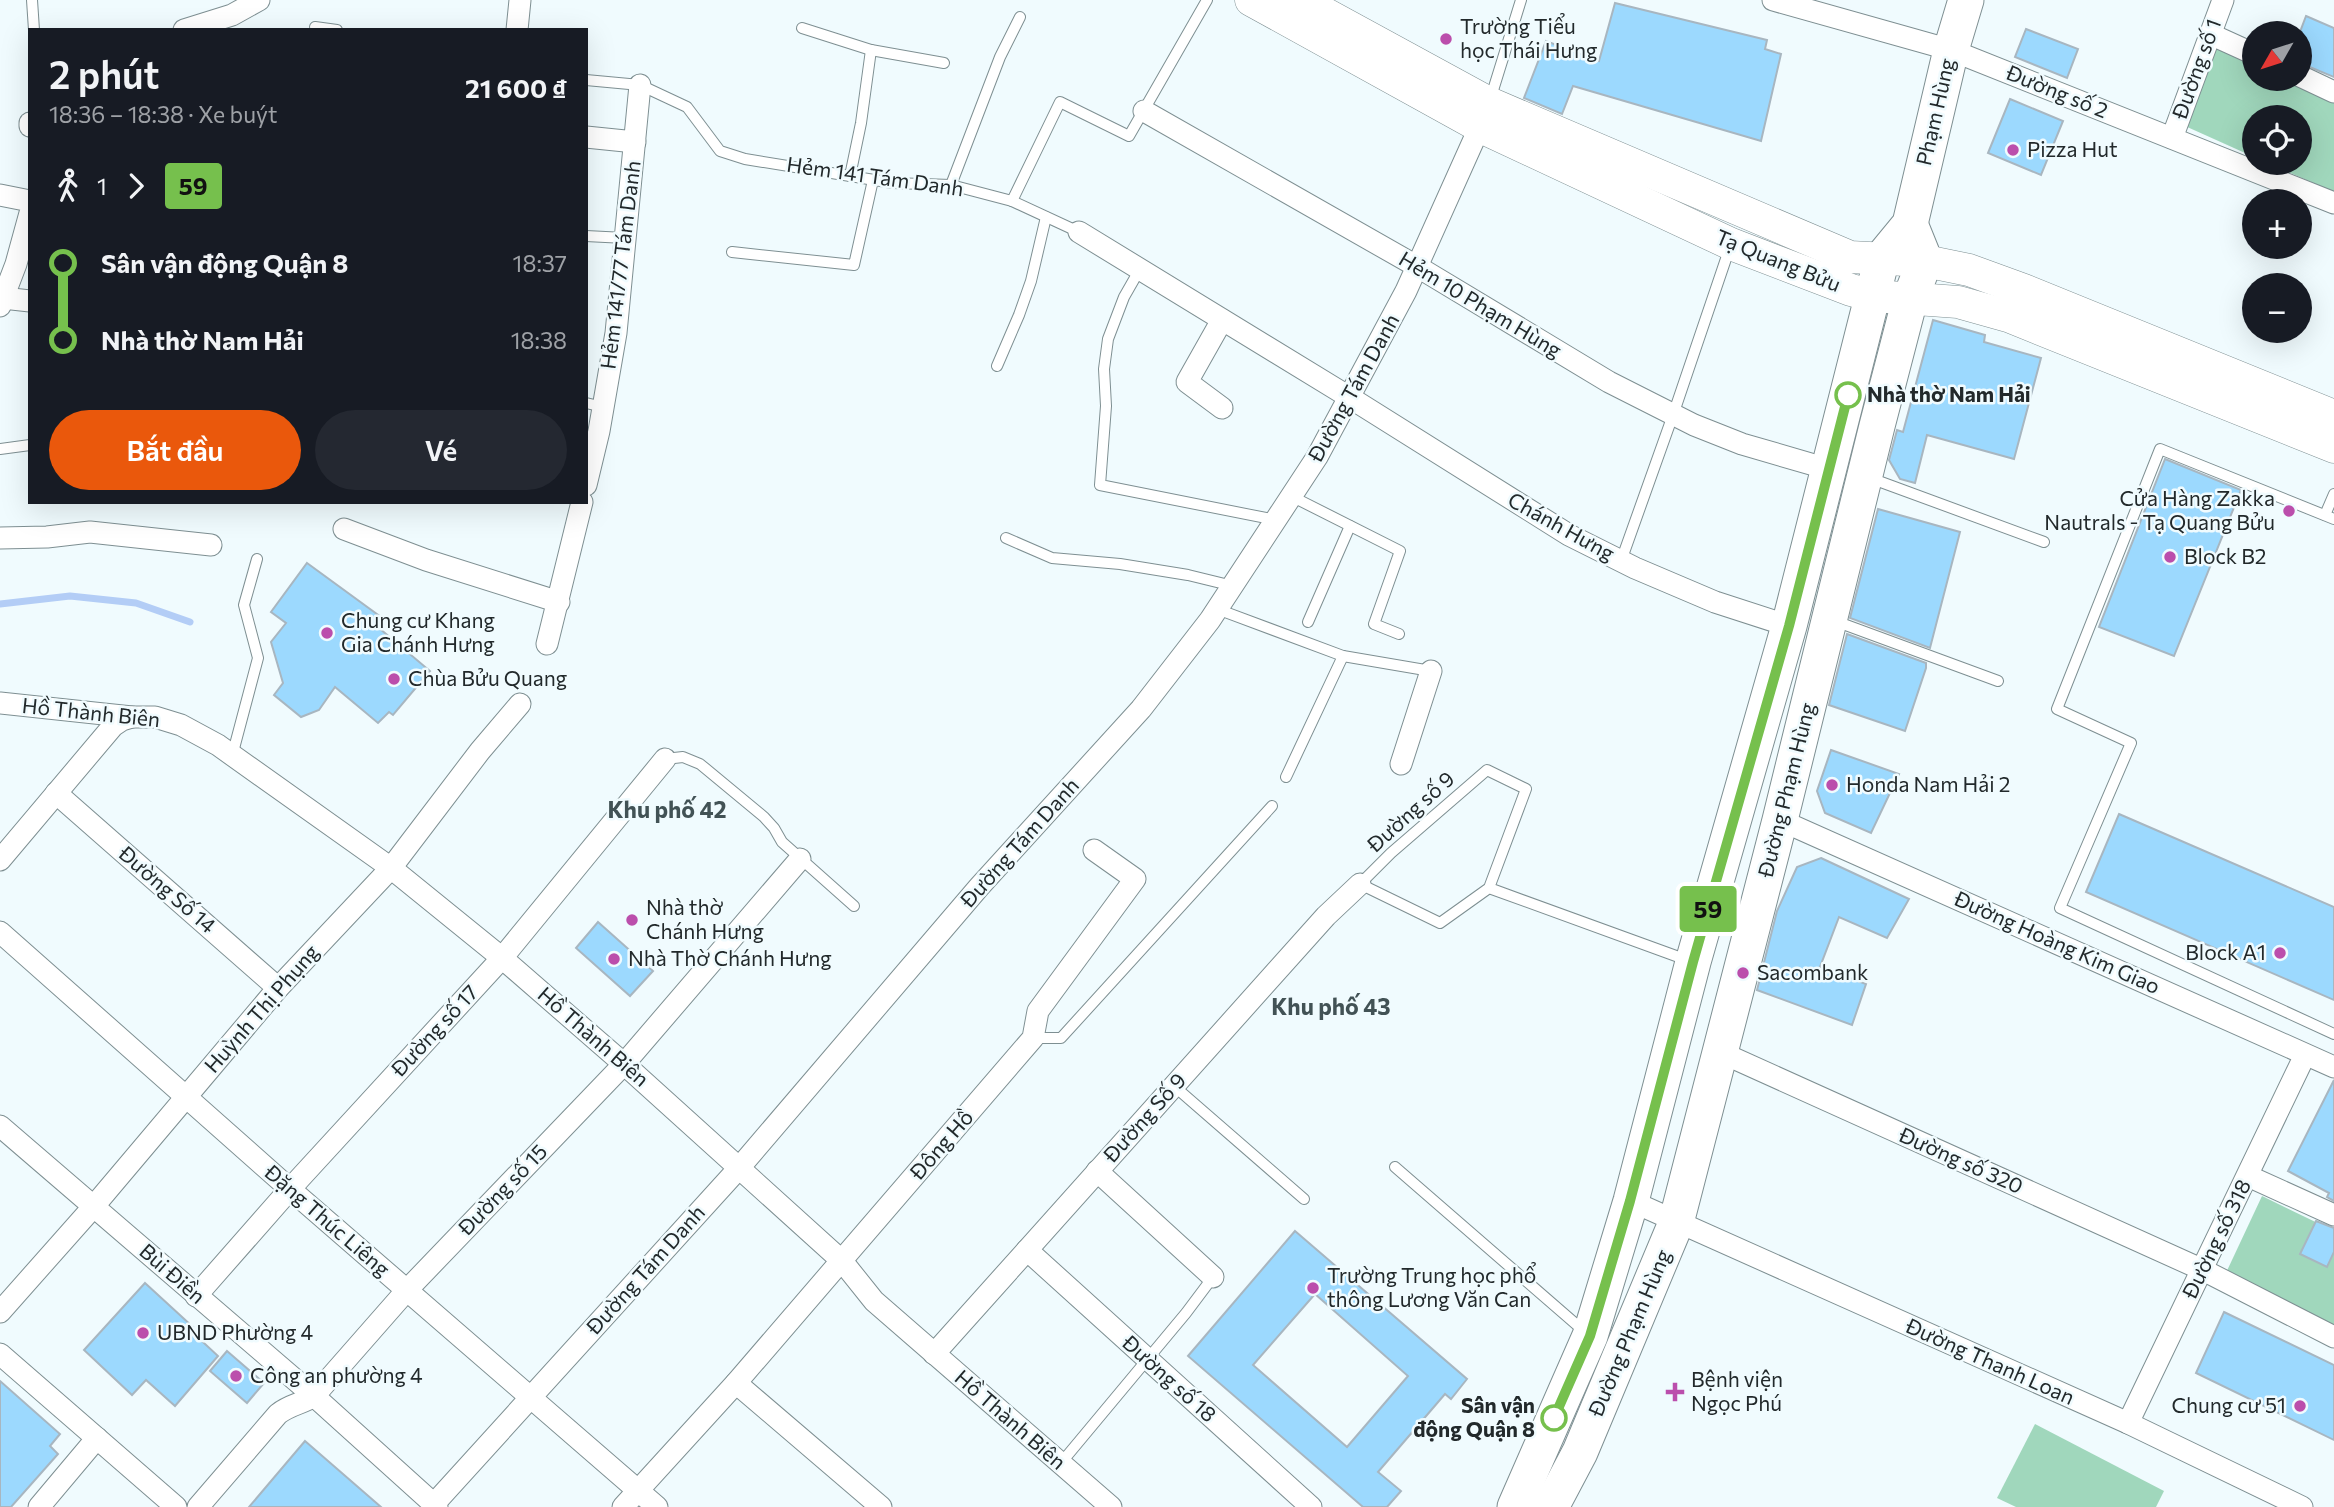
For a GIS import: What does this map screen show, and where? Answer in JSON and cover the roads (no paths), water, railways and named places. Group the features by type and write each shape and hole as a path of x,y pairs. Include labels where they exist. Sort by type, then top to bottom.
{"main road":[{"name":"Tạ Quang Bửu","path":"1251,0 1485,115 1731,244 1851,290 1874,296 1958,302 2008,316 2334,447"},
{"name":"Tạ Quang Bửu","path":"1300,0 1485,115 1850,257 1925,261 1969,270 2334,416"},
{"name":"Phạm Hùng","path":"1882,258 1910,224 1951,50 1966,0"},
{"path":"1910,224 1925,261 1910,299"},
{"name":"Đường Phạm Hùng","path":"1515,1507 1590,1336 1630,1201 1693,962 1789,626 1882,258"},
{"name":"Đường Phạm Hùng","path":"1552,1507 1580,1452 1676,1223 1910,299"}],"street":[{"path":"190,28 232,15 259,0"},
{"path":"517,28 520,0"},
{"name":"Đường số 1","path":"2172,138 2222,0"},
{"name":"Đường số 2","path":"1785,2 1951,50 2334,203"},
{"path":"2210,34 2242,49"},
{"path":"2312,82 2334,92"},
{"name":"Hẻm 141/77 Tám Danh","path":"589,463 595,405 616,333 640,85"},
{"name":"Hẻm 10 Phạm Hùng","path":"1144,111 1418,267 1609,382 1694,425 1742,444 1828,469"},
{"name":"Đường Tám Danh","path":"435,1505 739,1168 979,887 1141,709 1217,609 1317,457 1418,267 1485,115"},
{"path":"588,137 635,142"},
{"path":"0,195 28,201"},
{"path":"28,220 16,264 1,302 28,301"},
{"name":"Hẻm 141 Tám Danh","path":"1079,232 1349,397"},
{"path":"1222,408 1187,382 1223,320"},
{"name":"Chánh Hưng","path":"1349,397 1569,535 1620,561 1715,602 1789,626"},
{"path":"547,644 582,504"},
{"path":"344,529 426,561 559,602"},
{"path":"0,538 47,537 90,532 211,545"},
{"path":"1401,764 1431,671"},
{"name":"Hồ Thành Biên","path":"0,703 155,717 181,725 197,732 391,868 502,958 624,1064 842,1261 874,1301 1111,1507"},
{"name":"Huỳnh Thị Phụng","path":"0,1312 94,1206 278,988 391,868 480,751 520,704"},
{"path":"0,860 113,726 132,717"},
{"name":"Đường số 17","path":"196,1296 290,1189 502,958 665,759"},
{"name":"Đường Số 14","path":"56,793 278,988"},
{"name":"Đường Hoàng Kim Giao","path":"1780,820 2334,1067"},
{"path":"1033,1038 1038,1011 1135,879 1094,850"},
{"name":"Đường số 15","path":"198,1507 278,1414 291,1405 314,1396 407,1290 624,1064 800,859"},
{"name":"Đường Số 9","path":"934,1354 1326,916 1360,884"},
{"name":"Đặng Thúc Liêng","path":"0,932 290,1189 657,1507"},
{"name":"Đông Hồ","path":"623,1507 736,1383 1033,1038"},
{"name":"Đường số 320","path":"1720,1052 2203,1270 2334,1337"},
{"name":"Đường số 318","path":"2128,1423 2305,1055"},
{"name":"Bùi Điền","path":"0,1126 314,1396 435,1505"},
{"path":"1097,1171 1213,1277"},
{"path":"2248,1176 2334,1215"},
{"name":"Đường Thanh Loan","path":"1630,1201 2128,1423 2302,1507"},
{"name":"Đường số 18","path":"1027,1250 1311,1507"},
{"path":"0,1354 176,1507"},
{"path":"736,1383 881,1507"},
{"path":"39,1507 97,1438"}],"lane":[{"path":"33,0 34,28"},
{"path":"1012,201 1060,102 1129,136 1207,0"},
{"path":"1485,115 1521,0"},
{"path":"951,185 1000,57 1020,16"},
{"path":"315,27 322,28"},
{"path":"802,28 871,50 944,63"},
{"path":"850,176 861,123 871,50"},
{"name":"Hẻm 141 Tám Danh","path":"588,80 640,85 687,107 720,151 745,159 893,183 951,185 1012,201 1079,232"},
{"path":"732,252 854,265 873,180"},
{"path":"997,366 1027,292 1046,217"},
{"path":"588,236 625,238"},
{"path":"1620,561 1731,244"},
{"path":"1140,269 1108,339 1104,369 1106,406 1100,485 1276,520"},
{"path":"0,449 28,445"},
{"path":"2334,494 2330,517 2160,449 2057,709 2132,743 2060,908 2334,1034"},
{"path":"1864,476 2044,542"},
{"path":"1291,496 1400,551 1374,624 1399,634"},
{"path":"1308,622 1350,526"},
{"path":"1006,538 1052,558 1120,564 1188,575 1233,586"},
{"path":"232,756 258,658 244,604 257,559"},
{"path":"1217,609 1343,656 1431,671"},
{"path":"1829,619 1998,681"},
{"path":"1286,777 1343,656"},
{"path":"665,759 683,757 700,764 764,817 782,842 854,906"},
{"name":"Đường số 9","path":"1360,884 1391,853 1487,770 1526,789 1489,888"},
{"path":"1033,1038 1061,1038 1272,807"},
{"path":"1360,884 1440,923 1489,888 1693,962"},
{"path":"1174,1086 1304,1199"},
{"path":"1395,1167 1590,1336"},
{"path":"1061,1463 1213,1277"}],"waterway":[{"path":"0,604 70,596 136,603 190,622"}],"place":[{"name":"Trường Tiểu học Thái Hưng","path":"1446,39"},
{"name":"Pizza Hut","path":"2013,150"},
{"name":"Nhà thờ Nam Hải","path":"1848,395"},
{"name":"Cửa Hàng Zakka Nautrals - Tạ Quang Bửu","path":"2289,511"},
{"name":"Block B2","path":"2170,557"},
{"name":"Chung cư Khang Gia Chánh Hưng","path":"327,633"},
{"name":"Chùa Bửu Quang","path":"394,679"},
{"name":"Honda Nam Hải 2","path":"1832,785"},
{"name":"Nhà thờ Chánh Hưng","path":"632,920"},
{"name":"Block A1","path":"2280,953"},
{"name":"Nhà Thờ Chánh Hưng","path":"614,959"},
{"name":"Sacombank","path":"1743,973"},
{"name":"Trường Trung học phổ thông Lương Văn Can","path":"1313,1288"},
{"name":"UBND Phường 4","path":"143,1333"},
{"name":"Công an phường 4","path":"236,1376"},
{"name":"Bệnh viện Ngọc Phú","path":"1675,1392"},
{"name":"Chung cư 51","path":"2300,1406"},
{"name":"Sân vận động Quận 8","path":"1554,1418"}],"district":[{"name":"Khu phố 42","path":"667,810"},
{"name":"Khu phố 43","path":"1331,1007"}]}
